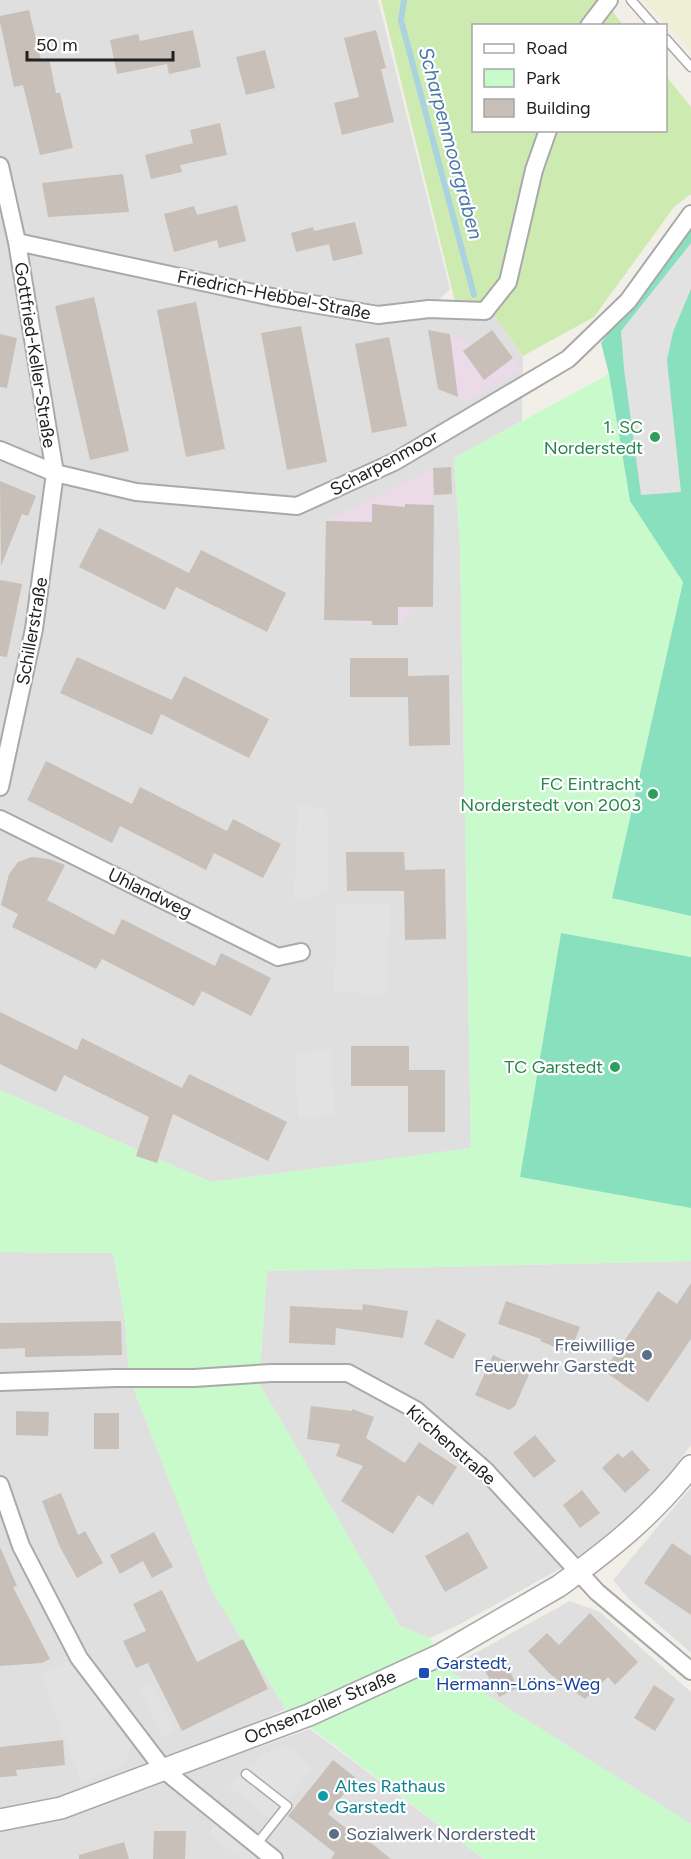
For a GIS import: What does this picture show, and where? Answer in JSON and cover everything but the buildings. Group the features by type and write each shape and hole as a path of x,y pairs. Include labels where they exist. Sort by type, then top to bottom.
{"street":[{"path":"591,24 609,0"},
{"name":"Friedrich-Hebbel-Straße","path":"16,242 272,297 378,315 429,309 485,311 508,282 534,170 547,132"},
{"name":"Gottfried-Keller-Straße","path":"0,166 16,242 55,473"},
{"name":"Scharpenmoor","path":"0,450 55,473 136,492 297,506 394,462 568,358 628,301 691,214"},
{"name":"Schillerstraße","path":"0,787 34,629 55,473"},
{"name":"Uhlandweg","path":"0,819 278,957 301,952"},
{"name":"Kirchenstraße","path":"0,1382 194,1378 271,1373 348,1373 416,1410 485,1470 597,1592 691,1671"},
{"name":"Ochsenzoller Straße","path":"0,1820 61,1808 164,1770 309,1715 440,1654 560,1586 578,1573 640,1524 669,1495 691,1466"},
{"path":"0,1485 21,1545 79,1658 164,1770 274,1859"}],"lane":[{"path":"631,0 652,24"},
{"path":"667,40 691,67"},
{"path":"246,1774 287,1806 256,1845"}],"shaded area":[{"path":"0,0 378,0 450,289 430,309 485,303 523,356 522,421 454,458 460,544 471,1149 211,1182 0,1090"},
{"path":"691,243 691,289 673,332 667,360 681,492 641,495 621,331"},
{"path":"450,334 471,345 480,358 472,364 484,380 513,358 521,370 464,403 458,397"},
{"path":"433,468 433,607 414,607 398,625 324,620 326,521"},
{"path":"298,804 327,809 328,886 310,900 294,900"},
{"path":"337,903 390,904 387,994 334,992"},
{"path":"331,1050 335,1116 298,1118 295,1052"},
{"path":"0,1252 113,1253 125,1319 129,1377 213,1593 286,1709 142,1770 49,1803 0,1813"},
{"path":"691,1261 691,1445 648,1503 576,1560 462,1623 430,1638 400,1626 259,1383 267,1271"},
{"path":"691,1487 691,1653 628,1598 613,1580"},
{"path":"570,1601 600,1612 691,1692 691,1824 446,1669"},
{"path":"70,1660 131,1746 126,1763 82,1783 41,1675"},
{"path":"152,1683 175,1732 163,1738 140,1689"},
{"path":"310,1729 484,1859 0,1859 0,1831 53,1821"},
{"path":"286,1746 313,1767 271,1820 229,1786 248,1763 252,1766 262,1755"},
{"path":"213,1817 263,1859 241,1859 211,1835"}],"green space":[{"path":"381,0 604,0 622,24 472,24 472,132 667,132 667,77 691,107 691,194 674,207 594,317 523,356 485,303 455,302"},
{"path":"643,0 691,0 691,50 667,24"},
{"path":"691,222 691,916 612,898 683,582 630,501 609,374 601,343"},
{"path":"609,374 630,501 683,581 612,898 691,916 691,957 561,933 520,1177 691,1208 691,1261 267,1271 259,1383 400,1626 430,1638 447,1669 691,1824 691,1859 484,1859 286,1709 213,1593 129,1377 125,1319 113,1253 0,1252 0,1090 211,1182 471,1148 460,544 454,458"},
{"name":"TC Garstedt","path":"561,933 691,957 691,1208 520,1177"}],"waterway":[{"name":"Scharpenmoorgraben","path":"404,0 401,20 474,295"}],"place":[{"name":"1. SC Norderstedt","path":"655,437"},
{"name":"FC Eintracht Norderstedt von 2003","path":"653,794"},
{"name":"TC Garstedt","path":"615,1067"},
{"name":"Freiwillige Feuerwehr Garstedt","path":"647,1355"},
{"name":"Garstedt, Hermann-Löns-Weg","path":"424,1673"},
{"name":"Altes Rathaus Garstedt","path":"323,1796"},
{"name":"Sozialwerk Norderstedt","path":"334,1834"}]}
